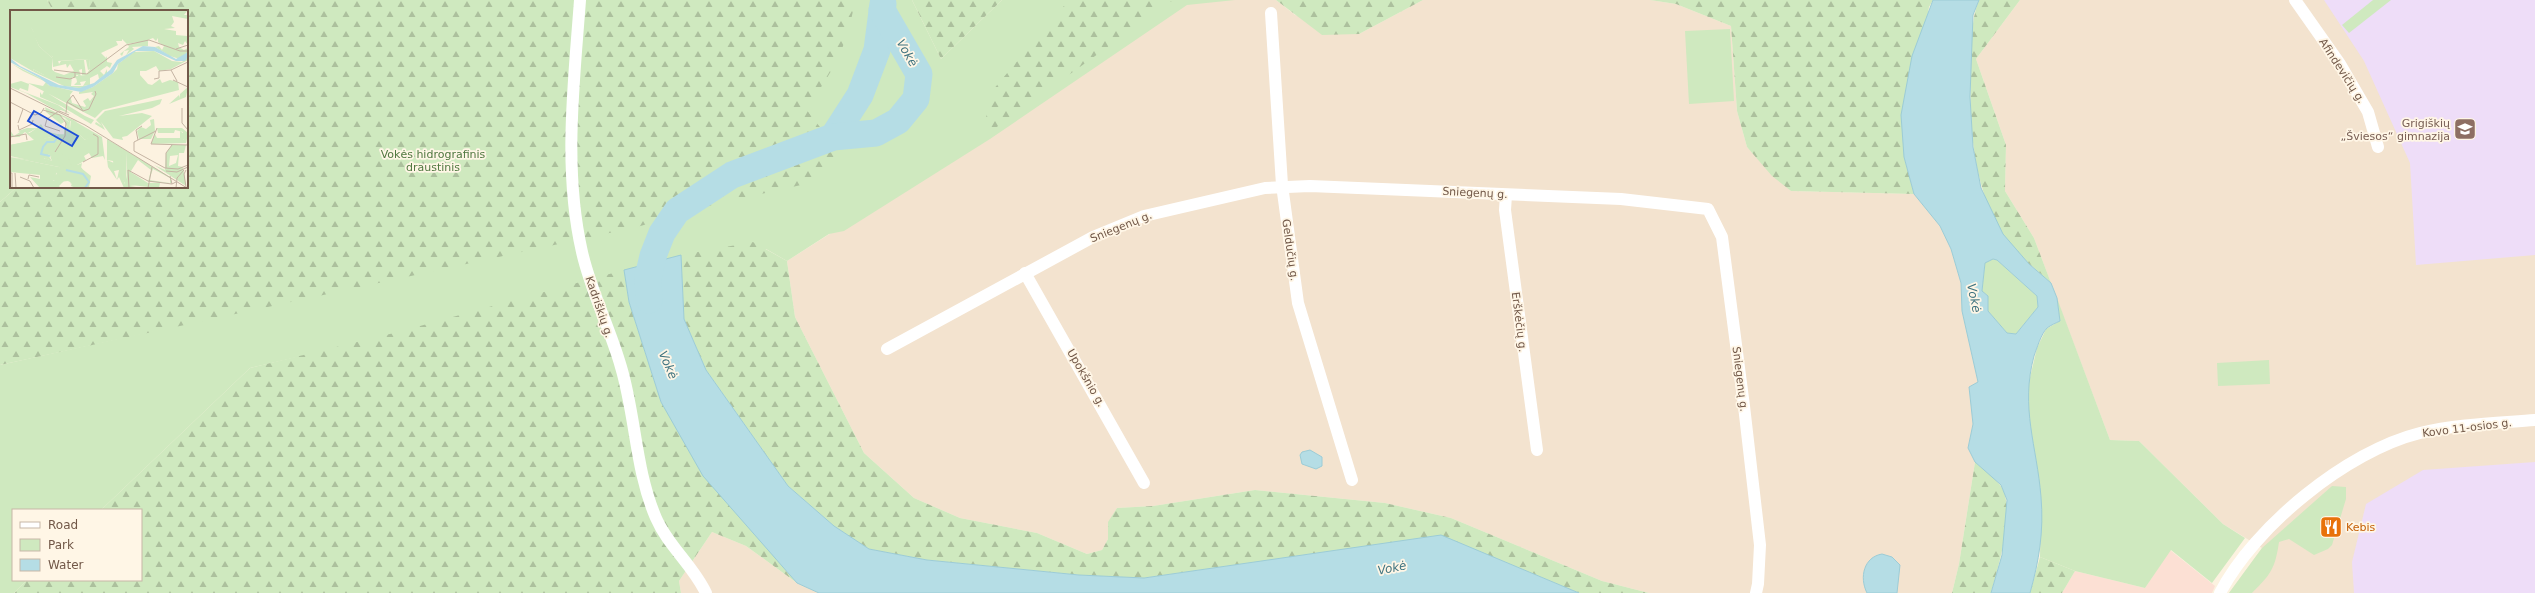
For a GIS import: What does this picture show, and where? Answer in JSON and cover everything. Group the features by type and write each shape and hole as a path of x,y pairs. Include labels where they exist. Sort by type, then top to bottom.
{"street":[{"name":"Kadriškių g.","path":"580,0 570,132 575,200 582,250 592,290 621,366 644,488 657,520 673,547 699,578 706,593"},
{"name":"Afindevičių g.","path":"2295,0 2340,64 2368,112 2378,147"},
{"name":"Geldučių g.","path":"1271,13 1282,185 1298,303 1352,480"},
{"name":"Sniegenų g.","path":"886,349 1093,237 1144,216 1214,198 1282,185 1621,199 1693,206 1708,209 1722,237 1758,528 1760,565 1756,593"},
{"name":"Erškėčių g.","path":"1506,195 1505,210 1537,450"},
{"name":"Upokšnio g.","path":"1025,273 1144,483"},
{"name":"Kovo 11-osios g.","path":"2220,593 2245,556 2282,516 2312,490 2342,468 2396,441 2420,433 2479,425 2535,420"}],"shaded area":[{"path":"1177,0 1276,0 1295,15 1359,34 1423,0 1650,0 1676,4 1731,26 1737,111 1747,147 1791,191 1914,194 1940,226 1951,249 1961,283 1962,311 1978,382 1969,387 1973,424 1968,448 1975,462 1959,564 1952,593 1649,593 1602,581 1451,518 1385,503 1255,490 1153,506 1117,508 1109,522 1108,539 1102,550 1087,554 1037,533 960,518 914,498 864,453 795,317 787,261 987,134"},
{"path":"2020,0 2535,0 2535,593 2229,593 2262,548 2223,524 2139,441 2110,440 2034,238 2005,191 2006,145 1976,59"},
{"name":"Grigiškių „Šviesos“ gimnazija","path":"2324,0 2535,0 2535,255 2416,265 2410,163 2364,61"},
{"path":"2535,462 2535,593 2354,593 2352,562 2366,504 2423,470"},
{"path":"712,532 746,546 797,583 819,593 681,593 679,581"},
{"path":"2170,550 2215,586 2212,593 2062,593 2075,571 2145,588"}],"green space":[{"path":"0,0 47,0 52,10 10,10 10,188 16,188 0,202"},
{"name":"Vokės hidrografinis draustinis","path":"47,0 855,0 848,32 838,58 832,70 806,109 843,157 801,185 712,205 637,227 0,365 0,202 16,188 188,188 188,10 52,10"},
{"name":"Vokės hidrografinis draustinis","path":"50,0 912,0 941,59 1002,0 1235,0 1187,5 990,139 844,231 829,234 787,261 766,249 250,368 102,509 12,509 12,581 26,581 14,593 0,593 0,365 325,293 188,13 188,10"},
{"path":"912,0 1002,0 941,59"},
{"path":"1069,0 1177,0 1170,2 987,134 986,118 992,91"},
{"path":"1276,0 1423,0 1359,34 1322,35"},
{"path":"1650,0 1933,0 1929,7 1904,157 1914,194 1791,191 1772,176 1747,147 1737,111 1731,26 1676,4"},
{"path":"1979,0 2020,0 1976,59 2006,145 2005,191 2034,238 2051,283 2018,253 2002,233 1992,214 1978,174 1972,132 1971,90 1973,25"},
{"path":"2373,0 2391,0 2349,33 2342,25"},
{"path":"1730,29 1734,101 1689,104 1685,31"},
{"path":"753,242 787,261 795,317 864,453 914,498 960,518 1037,533 1087,554 1102,550 1108,539 1108,522 1117,508 1153,506 1255,490 1385,503 1451,518 1602,581 1649,593 1579,593 1441,536 1144,578 1079,575 927,560 869,549 834,526 788,486 706,370 684,319 681,255"},
{"path":"1992,259 1997,260 2037,296 2038,307 2016,334 2007,333 1988,311 1988,296 1982,291 1985,263"},
{"path":"624,270 629,302 661,402 752,530 797,583 746,546 712,532 679,581 681,593 14,593 26,581 142,581 142,509 102,509 250,368 398,332"},
{"path":"2057,298 2110,440 2139,441 2223,524 2245,538 2212,583 2171,550 2145,588 2075,571 2040,557 2041,497 2030,426 2027,390 2037,348 2046,329 2060,321"},
{"path":"2269,360 2270,384 2218,386 2217,363"},
{"path":"1975,462 2000,485 2005,495 2007,507 2004,538 1998,569 1991,593 1952,593 1959,564"},
{"path":"2332,486 2346,487 2346,499 2332,545 2328,549 2314,555 2289,539 2279,542 2274,565 2268,576 2252,593 2229,593 2262,548"},
{"path":"2040,557 2075,571 2062,593 2030,593"}],"water":[{"path":"1933,0 1979,0 1973,15 1970,97 1973,147 1981,188 2003,234 2029,264 2051,283 2057,298 2060,321 2047,328 2039,341 2030,375 2029,410 2039,478 2042,522 2038,558 2030,593 1991,593 2002,555 2007,500 2001,485 1975,462 1968,448 1973,424 1969,387 1978,382 1962,311 1961,283 1951,249 1940,226 1914,194 1904,157 1901,115 1912,56","holes":["1993,259 1997,260 2037,296 2038,307 2016,334 2007,333 1988,311 1988,296 1982,291 1985,263"]},
{"path":"681,255 684,319 706,370 788,486 834,526 869,549 927,560 1079,575 1144,578 1441,535 1579,593 819,593 797,583 703,476 661,402 629,302 624,270"},
{"path":"1310,450 1322,457 1322,466 1316,469 1302,464 1300,455 1302,452"},
{"path":"1882,554 1892,557 1900,565 1897,593 1867,593 1863,581 1863,574 1867,563 1876,556"}],"waterway":[{"name":"Vokė","path":"833,137 860,95 877,50 883,4"},
{"name":"Vokė","path":"649,300 648,277 653,256 662,233 677,211 732,175 833,137 876,133 898,121 916,99 919,74 882,10"}],"place":[{"name":"Grigiškių „Šviesos“ gimnazija","path":"2465,129"},
{"name":"Kebis","path":"2331,527"}]}
